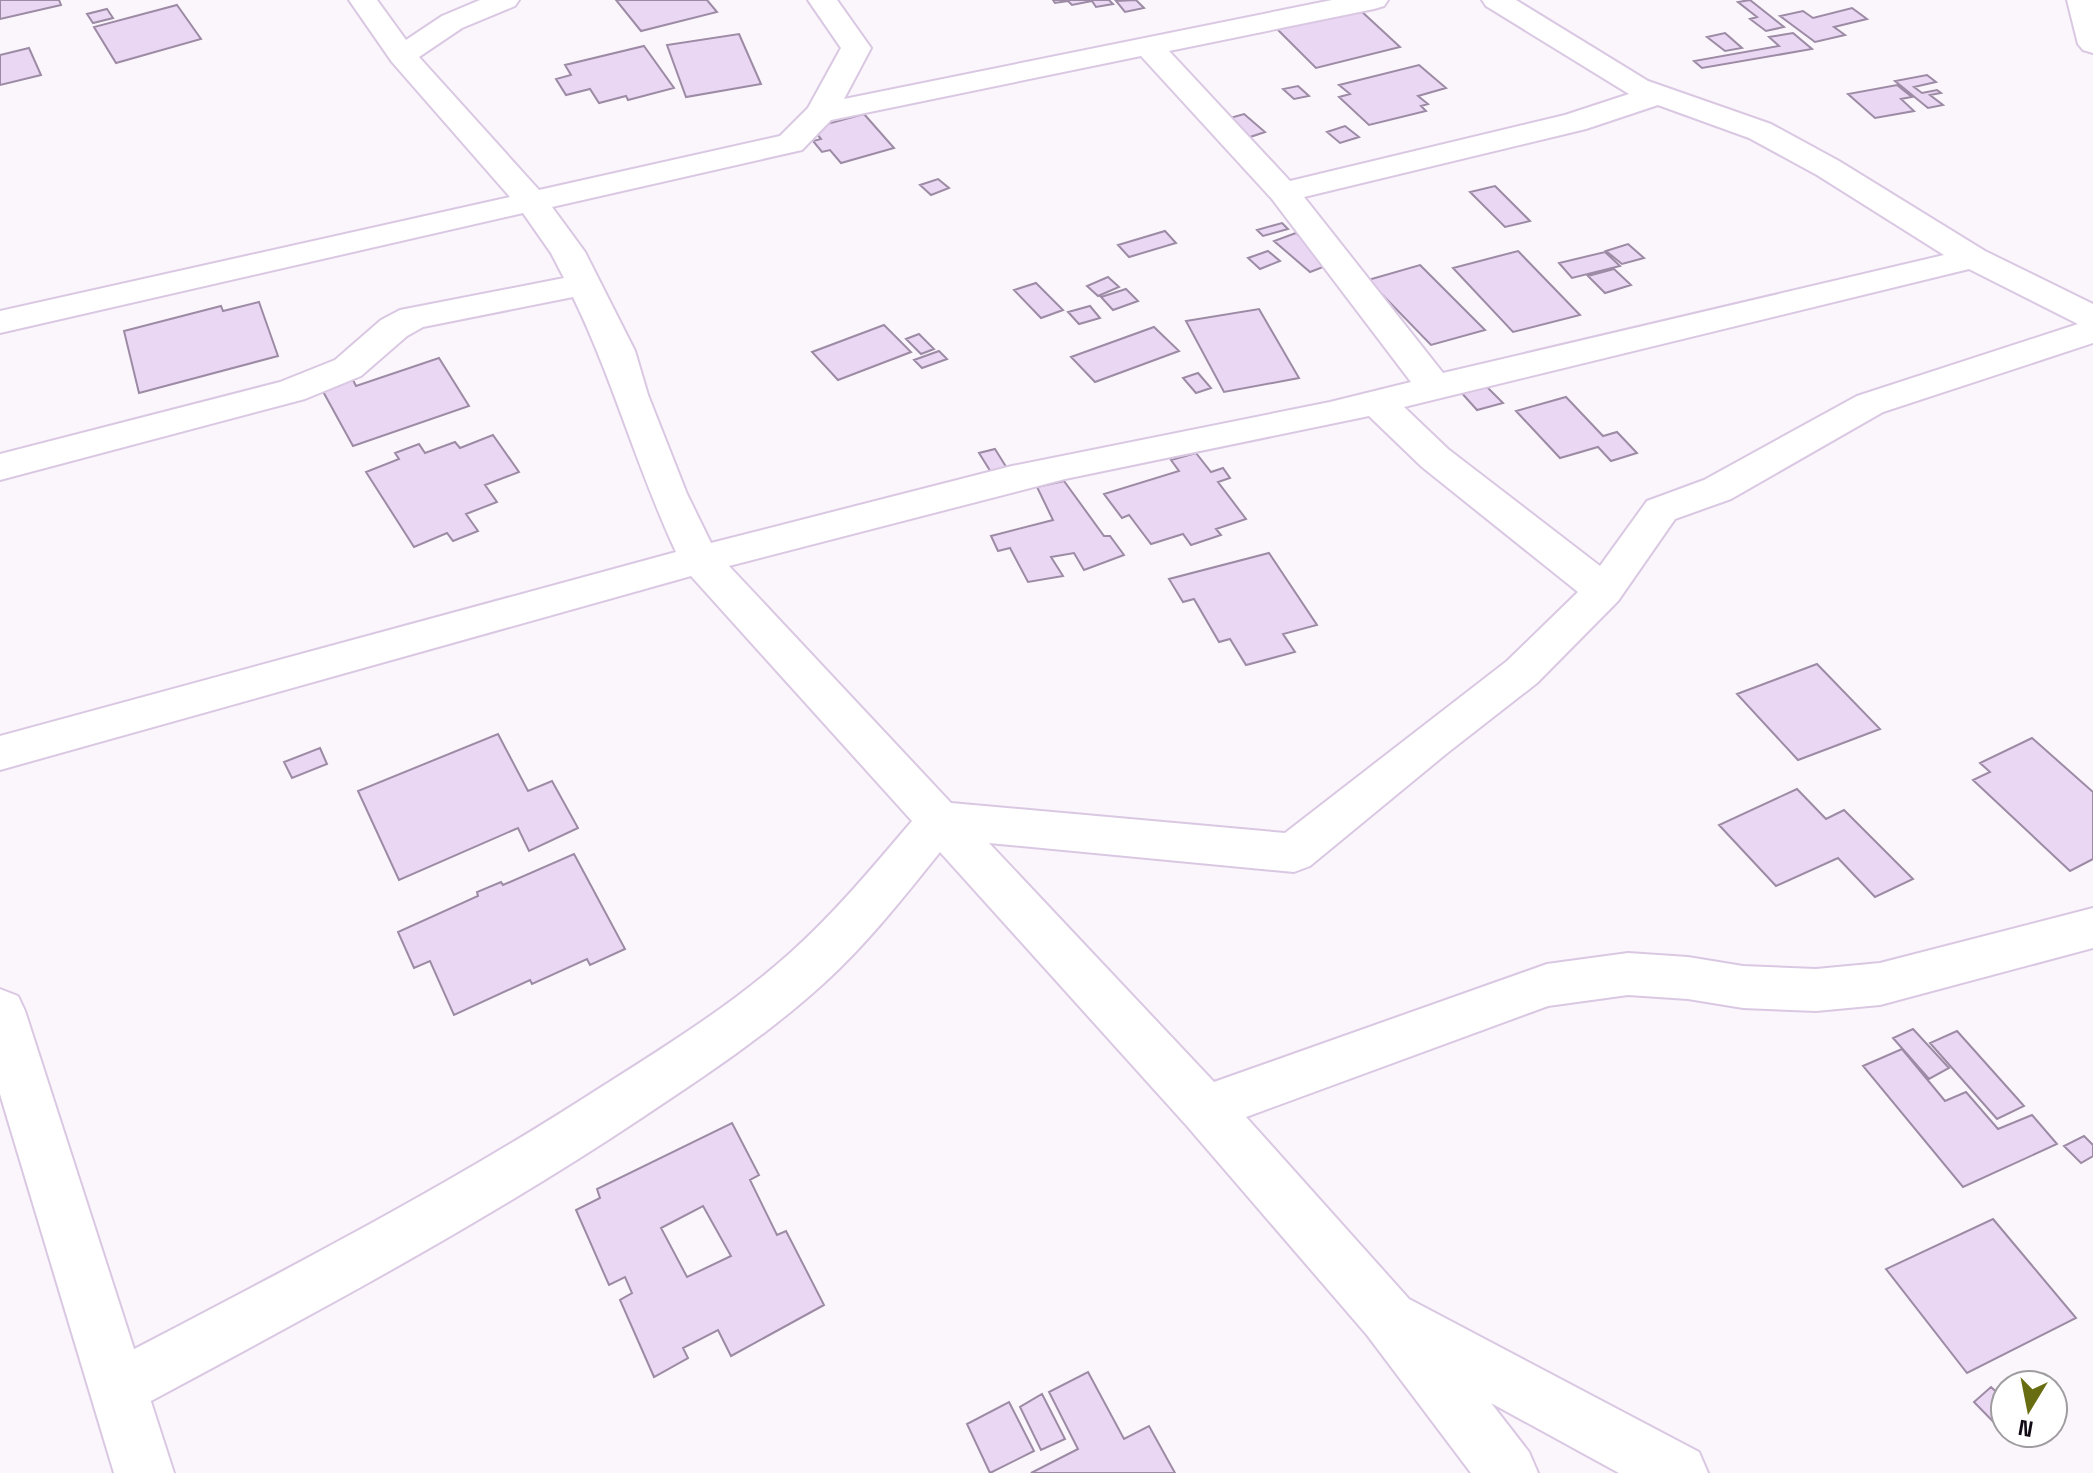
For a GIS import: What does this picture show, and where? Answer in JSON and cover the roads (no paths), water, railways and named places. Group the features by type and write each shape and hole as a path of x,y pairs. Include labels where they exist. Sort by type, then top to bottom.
{"main road":[{"path":"363,0 402,56 531,201 568,252 617,351 663,482 699,559 1205,1109 1387,1316 1508,1473"},
{"path":"402,56 452,22 505,0"},
{"path":"0,322 791,143 821,113 856,48 840,21 822,0"},
{"path":"821,113 1374,0"},
{"path":"1496,0 1637,87 1760,131 1828,168 1973,258 2093,318"},
{"path":"2081,0 2093,44"},
{"path":"1150,48 1283,192 1434,387"},
{"path":"1283,192 1575,122 1657,95"},
{"path":"0,753 699,559 1042,471 1378,404 1434,387 1973,258"},
{"path":"0,467 292,391 348,368 394,328 412,318 585,284"},
{"path":"940,820 1294,853 1522,672 1604,591 1661,510 1697,500 1732,485 1839,418 1870,404 2093,331"},
{"path":"1378,404 1435,458 1604,591"},
{"path":"118,1388 361,1258 568,1139 736,1025 806,969 860,914 940,820"},
{"path":"1205,1109 1547,985 1628,974 1688,978 1743,987 1816,990 1880,984 2093,928"},
{"path":"0,1011 12,1094 118,1388 144,1473"},
{"path":"1387,1316 1678,1473"}]}
